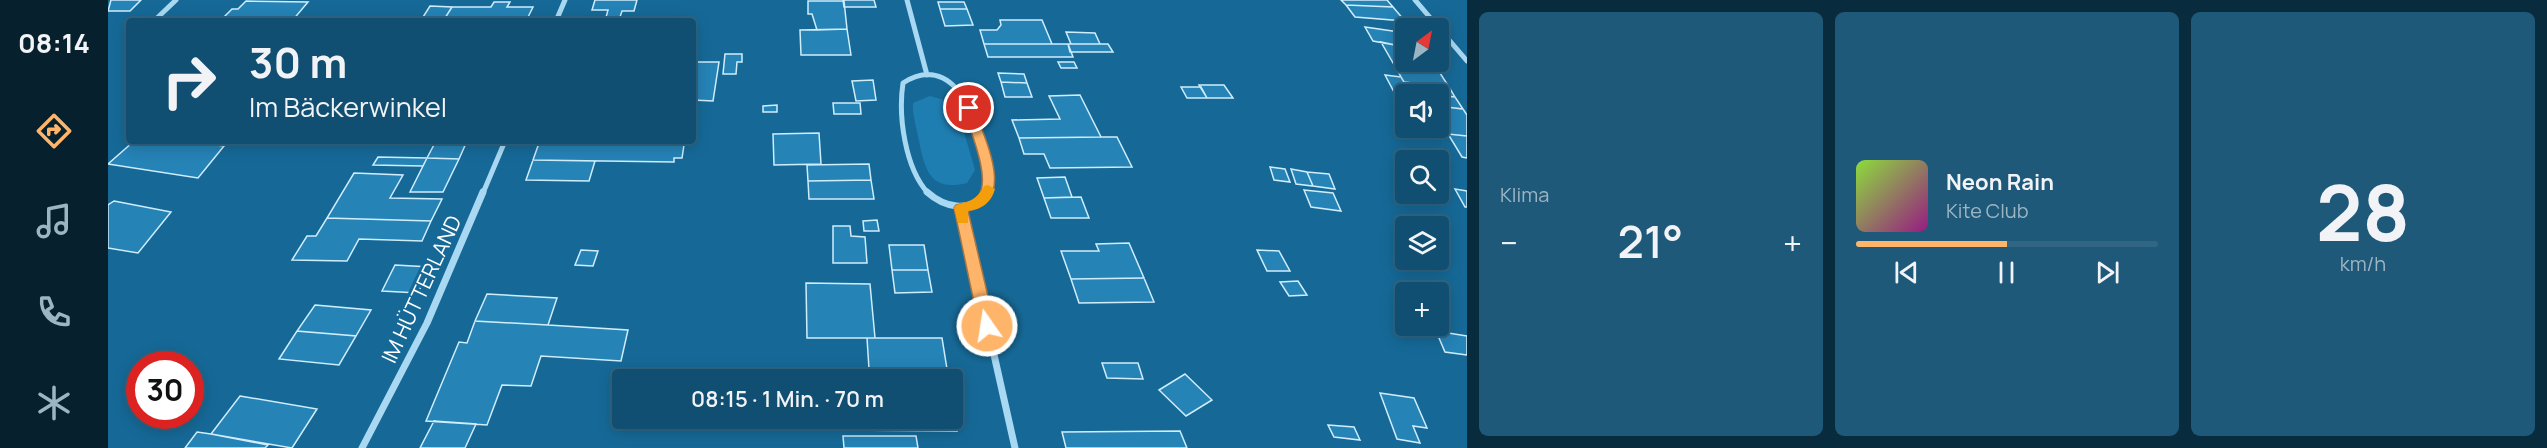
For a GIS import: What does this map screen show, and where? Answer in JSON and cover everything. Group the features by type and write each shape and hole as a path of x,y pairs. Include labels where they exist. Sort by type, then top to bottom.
{"street":[{"path":"157,18 176,0"},
{"path":"557,18 565,0"},
{"path":"907,0 927,75"},
{"path":"1415,0 1451,39 1467,61"},
{"path":"927,75 953,82 964,93 988,170 987,196 976,205 961,208 937,201 923,187 914,171 902,108 901,90 907,79 927,75"},
{"name":"IM HÜTTERLAND","path":"362,448 427,323 504,144"},
{"path":"961,208 1015,448"}],"shaded area":[{"path":"930,96 951,102 957,108 975,170 967,183 945,184 931,176 927,169 921,152 913,103"}],"building":[{"path":"111,0 141,0 130,11 108,11"},
{"path":"595,0 637,0 634,11 622,11 620,18 606,18 608,10 592,10"},
{"path":"843,0 874,0 876,7 844,7"},
{"path":"1341,0 1387,0 1393,7 1346,5"},
{"path":"246,1 308,2 295,18 223,18 232,9 238,9"},
{"path":"808,1 844,1 847,29 817,30 812,14 808,14"},
{"path":"494,2 510,2 507,7 533,7 528,18 445,18 452,7 491,7"},
{"path":"938,2 964,2 967,9 940,9"},
{"path":"1346,5 1393,7 1402,18 1395,18 1395,20 1355,17"},
{"path":"430,6 452,7 445,18 423,17"},
{"path":"940,9 967,9 973,25 945,26"},
{"path":"1000,20 1042,20 1052,44 984,44 980,30 997,30 1001,25"},
{"path":"1365,27 1395,31 1395,45 1373,41"},
{"path":"847,29 851,55 801,55 800,30"},
{"path":"1066,32 1095,33 1100,44 1071,44"},
{"path":"1381,42 1395,45 1395,66"},
{"path":"984,44 1068,44 1073,57 988,57"},
{"path":"1068,44 1108,44 1113,52 1070,52"},
{"path":"725,54 742,54 742,62 737,62 736,74 723,74"},
{"path":"696,62 719,62 713,101 696,100"},
{"path":"1058,62 1074,62 1077,68 1061,68"},
{"path":"1398,72 1439,72 1447,84 1422,84 1404,82"},
{"path":"998,73 1024,74 1027,83 1001,82"},
{"path":"1385,75 1401,77 1404,82 1422,84 1395,84 1395,90"},
{"path":"873,80 876,100 856,101 852,81"},
{"path":"1001,82 1027,83 1032,97 1005,97"},
{"path":"1199,85 1224,85 1233,98 1207,98"},
{"path":"1181,87 1201,87 1207,98 1187,98"},
{"path":"1449,87 1455,97 1449,96"},
{"path":"1080,95 1101,137 1019,138 1012,120 1060,119 1049,96"},
{"path":"1449,96 1455,97 1463,109 1449,107"},
{"path":"833,103 860,103 861,114 834,114"},
{"path":"777,105 777,112 763,112 763,106"},
{"path":"1449,107 1463,109 1467,115 1467,136 1449,134"},
{"path":"819,133 821,164 774,165 773,134"},
{"path":"1449,134 1467,136 1467,158 1462,157"},
{"path":"1117,137 1132,167 1050,168 1044,154 1024,154 1019,138"},
{"path":"131,144 224,146 198,178 108,164"},
{"path":"434,144 466,144 459,159 427,158"},
{"path":"539,144 684,145 682,158 674,158 674,162 533,160"},
{"path":"378,157 427,158 423,166 373,165"},
{"path":"427,158 459,159 443,192 410,192"},
{"path":"533,160 595,161 589,181 526,180"},
{"path":"869,164 871,180 808,181 807,165"},
{"path":"1270,167 1285,169 1290,182 1274,180"},
{"path":"1291,169 1307,172 1313,186 1296,184"},
{"path":"1307,172 1329,174 1335,189 1313,186"},
{"path":"354,173 403,175 390,198 442,199 431,221 327,218"},
{"path":"1065,177 1072,197 1044,198 1037,178"},
{"path":"871,180 874,199 809,199 808,181"},
{"path":"1455,189 1467,191 1467,207 1465,207"},
{"path":"1304,190 1333,193 1341,211 1311,207"},
{"path":"1081,197 1089,218 1051,218 1044,198"},
{"path":"114,201 171,212 138,253 108,248 108,205"},
{"path":"327,218 431,221 422,241 359,239 347,261 292,260 307,236 316,236"},
{"path":"877,220 879,231 864,231 863,221"},
{"path":"833,226 850,226 851,236 865,237 867,263 833,263"},
{"path":"1129,243 1144,278 1071,279 1061,251 1099,251 1096,244"},
{"path":"889,245 924,245 928,270 892,270"},
{"path":"581,250 598,251 593,266 575,265"},
{"path":"1257,250 1279,251 1290,271 1267,271"},
{"path":"395,265 430,267 418,293 382,291"},
{"path":"892,270 928,270 932,292 895,293"},
{"path":"1144,278 1154,302 1079,303 1071,279"},
{"path":"1298,281 1307,295 1289,296 1280,282"},
{"path":"806,283 870,284 875,338 807,338"},
{"path":"487,294 557,298 548,325 475,321"},
{"path":"315,305 371,310 356,336 297,331"},
{"path":"475,321 628,330 621,361 541,356 531,386 502,385 487,425 426,421 459,342 467,343"},
{"path":"297,331 356,336 339,365 279,359"},
{"path":"1449,333 1467,336 1467,355 1445,352 1438,336 1449,336"},
{"path":"867,338 942,338 947,369 869,369"},
{"path":"1102,363 1138,363 1143,379 1107,378"},
{"path":"1185,374 1212,400 1186,416 1159,390"},
{"path":"1380,393 1414,398 1427,428 1413,426 1420,443 1397,439"},
{"path":"240,396 317,409 292,448 211,434"},
{"path":"434,421 476,424 465,448 420,448"},
{"path":"1328,425 1354,427 1360,440 1334,437"},
{"path":"957,429 957,431 842,430"},
{"path":"1180,431 1187,448 1066,448 1062,432"},
{"path":"197,432 268,445 265,448 185,448"},
{"path":"843,436 916,436 918,448 844,448"}],"slow traffic":[{"path":"963,220 961,208 976,205 987,196 988,189"}],"route":[{"path":"969,108 988,170 989,185 987,196 984,199 976,205 961,208 987,326"}]}
